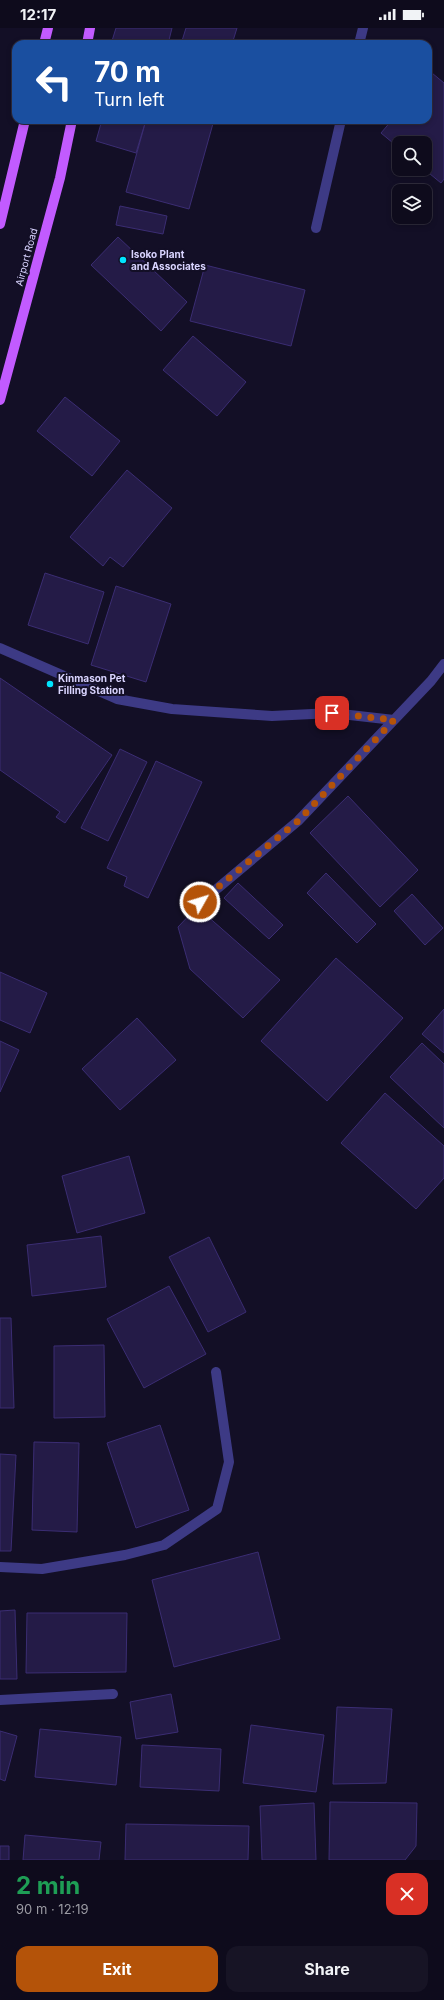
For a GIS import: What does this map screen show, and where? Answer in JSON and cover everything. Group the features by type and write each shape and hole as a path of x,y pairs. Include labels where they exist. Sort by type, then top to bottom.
{"main road":[{"path":"45,40 48,28"},
{"path":"88,40 90,28"},
{"path":"0,224 24,124"},
{"name":"Airport Road","path":"0,400 60,178 71,124"}],"street":[{"path":"360,40 363,28"},
{"path":"316,228 340,124"},
{"path":"0,648 117,699 172,709 272,716 332,713 394,720"},
{"path":"200,902 298,821 431,681 444,664"},
{"path":"0,1567 42,1569 125,1555 164,1545 217,1509 229,1462 216,1372"},
{"path":"0,1700 113,1694"}],"building":[{"path":"116,28 172,28 169,40 112,40"},
{"path":"186,28 237,28 233,40 182,40"},
{"path":"432,73 444,83 444,179 441,183 432,176 432,136 392,136 392,142 381,133 389,124 432,124"},
{"path":"101,124 145,124 136,153 96,141"},
{"path":"145,124 213,124 189,209 126,192"},
{"path":"120,206 167,216 163,234 116,225"},
{"path":"118,237 187,302 161,331 91,265"},
{"path":"205,265 305,290 291,346 190,321"},
{"path":"193,336 246,382 217,416 163,370"},
{"path":"65,397 120,441 92,476 37,431"},
{"path":"127,470 172,508 123,567 110,557 103,566 70,537"},
{"path":"45,573 104,592 88,644 28,625"},
{"path":"116,586 171,604 146,682 91,665"},
{"path":"0,678 112,755 65,823 56,817 60,812 0,770"},
{"path":"120,749 147,762 108,841 81,828"},
{"path":"156,761 202,782 148,898 124,886 127,877 107,868"},
{"path":"348,796 418,870 380,907 310,833"},
{"path":"326,873 376,924 357,943 307,893"},
{"path":"238,883 283,925 269,939 224,898"},
{"path":"412,894 443,928 425,945 394,911"},
{"path":"197,907 280,980 243,1018 190,969 178,927"},
{"path":"336,958 403,1018 327,1101 261,1041"},
{"path":"0,972 47,993 30,1033 0,1020"},
{"path":"444,1009 444,1053 422,1034"},
{"path":"137,1018 176,1060 120,1110 82,1069"},
{"path":"0,1041 19,1050 0,1092"},
{"path":"422,1043 444,1064 444,1128 390,1077"},
{"path":"385,1093 444,1146 444,1178 416,1209 341,1143"},
{"path":"129,1156 145,1213 77,1233 62,1176"},
{"path":"101,1236 106,1287 32,1296 27,1245"},
{"path":"209,1237 246,1312 208,1332 169,1257"},
{"path":"169,1286 206,1354 144,1388 107,1319"},
{"path":"0,1318 11,1318 14,1408 0,1408"},
{"path":"104,1345 105,1417 54,1418 54,1346"},
{"path":"160,1425 189,1510 136,1528 107,1443"},
{"path":"34,1442 79,1443 77,1532 32,1530"},
{"path":"0,1454 16,1455 11,1551 0,1551"},
{"path":"258,1552 280,1639 174,1667 152,1580"},
{"path":"15,1610 17,1679 0,1679 0,1611"},
{"path":"27,1613 127,1613 126,1672 26,1673"},
{"path":"171,1694 178,1732 136,1739 130,1702"},
{"path":"337,1707 392,1709 386,1783 333,1784"},
{"path":"251,1725 324,1735 316,1792 243,1783"},
{"path":"40,1729 121,1737 116,1785 35,1777"},
{"path":"0,1731 17,1736 5,1781 0,1779"},
{"path":"142,1745 221,1749 219,1791 140,1787"},
{"path":"330,1802 417,1803 416,1846 405,1860 329,1860"},
{"path":"314,1803 316,1860 262,1860 260,1806"},
{"path":"126,1824 249,1826 248,1860 125,1860"},
{"path":"25,1835 101,1842 99,1860 23,1860"},
{"path":"0,1846 9,1846 9,1860 0,1860"}],"place":[{"name":"Isoko Plant and Associates","path":"123,260"},
{"name":"Kinmason Pet Filling Station","path":"50,684"}],"route":[{"path":"200,902 298,821 394,720 332,713"}]}
